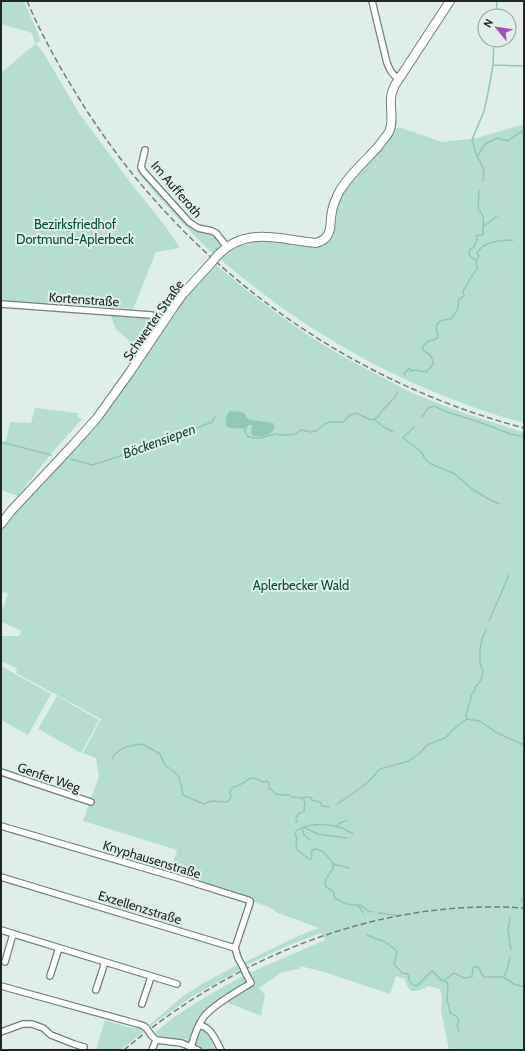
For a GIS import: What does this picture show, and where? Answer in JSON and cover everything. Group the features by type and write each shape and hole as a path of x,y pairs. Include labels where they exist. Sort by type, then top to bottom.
{"street":[{"path":"372,1 387,63 391,72 399,79 450,1"},
{"name":"Schwerter Straße","path":"1,524 11,511 97,418 183,294 227,248 239,240 254,237 316,243 325,240 330,232 333,207 340,191 354,172 389,132 392,123 391,94 399,79"},
{"name":"Im Aufferoth","path":"145,150 141,167 143,171 189,222 198,228 216,233 227,248"},
{"name":"Kortenstraße","path":"1,304 151,314 164,320"},
{"name":"Genfer Weg","path":"1,772 91,802"},
{"name":"Knyphausenstraße","path":"1,826 175,877 250,901 235,948"},
{"name":"Exzellenzstraße","path":"1,877 235,948"},
{"path":"1,930 177,984"},
{"path":"5,962 13,934"},
{"path":"50,976 59,948"},
{"path":"191,1047 199,1025 208,1011 251,983 238,958 235,948"},
{"path":"96,990 105,962"},
{"path":"142,1004 151,976"},
{"path":"1,986 138,1024 144,1026 156,1040 181,1043 198,1050"},
{"path":"1,1032 16,1026 32,1024 43,1028 51,1035 84,1047"},
{"path":"199,1025 207,1028 211,1032 221,1050"},
{"path":"152,1050 156,1040"}],"green space":[{"path":"1,1 24,1 41,41 35,44 32,33 1,24"},
{"name":"Bezirksfriedhof Dortmund-Aplerbeck","path":"35,44 43,52 79,113 130,182 166,227 180,248 156,252 133,309 1,300 1,73"},
{"path":"524,124 524,423 452,399 389,372 359,356 301,321 274,302 220,259 235,245 256,239 320,245 327,242 332,235 338,198 394,128 396,129 399,127 442,142 477,138"},
{"path":"139,168 192,227 210,233 216,237 220,242 220,246 214,255 154,192 136,170"},
{"name":"Aplerbecker Wald","path":"215,264 280,316 322,344 353,362 427,399 524,432 524,1050 449,1050 441,1011 442,996 440,989 428,986 420,990 411,991 407,986 405,979 396,976 390,994 324,972 300,966 300,969 282,972 259,988 265,995 261,1016 226,1002 232,997 229,994 210,1006 201,1016 189,1043 153,1034 174,1017 243,976 250,987 256,984 249,973 325,940 321,933 287,946 247,965 245,962 296,937 319,928 278,913 269,907 169,874 177,850 83,821 99,776 96,758 83,753 101,719 16,673 17,669 4,662 1,665 1,636 19,636 22,631 1,622 1,609 4,606 8,593 1,592 1,529 16,509 86,437 115,401 134,373 130,365 129,358 130,342 116,329 109,312 149,316 163,327 177,307"},
{"path":"35,408 78,413 77,417 82,419 51,454 18,496 1,490 1,442 6,441 10,422 31,423"},
{"path":"1,666 51,694 28,735 1,720"},
{"path":"57,696 99,720 81,753 38,729"},
{"path":"237,965 240,970 193,996 149,1027 148,1026 182,997 200,985"},
{"path":"105,1020 127,1027 143,1029 145,1031 120,1050 96,1050"},
{"path":"203,1030 207,1031 216,1050 207,1050 194,1046 199,1034"}],"shaded area":[{"name":"Böckensiepen","path":"229,411 244,413 247,418 251,420 273,423 275,426 274,430 266,436 253,436 251,433 252,425 247,425 244,429 230,428 226,426"}],"waterway":[{"path":"497,1 497,8"},
{"path":"493,65 494,48"},
{"path":"477,157 472,140 484,111 493,65 524,66"},
{"name":"Böckensiepen","path":"483,181 483,168 477,157 485,144 497,138 507,141 524,130"},
{"name":"Böckensiepen","path":"410,371 416,370 426,372 433,364 431,356 424,351 422,347 430,340 437,338 436,328 440,321 451,319 458,308 458,300 464,296 463,291 477,270 476,261 469,255 470,249 474,247 477,240 476,236 483,235 483,218 478,209 479,191"},
{"path":"483,227 497,216"},
{"path":"476,261 479,256 477,253 488,243 513,240"},
{"name":"Böckensiepen","path":"405,376 404,374 408,369 411,371"},
{"name":"Böckensiepen","path":"246,425 245,431 247,436 262,438 276,434 295,434 301,430 311,432 316,431 330,422 343,422 350,415 356,413 371,420 378,417 396,396 397,392"},
{"path":"422,417 428,408 434,406 447,412 524,437"},
{"name":"Böckensiepen","path":"71,459 92,465 99,463 212,422 215,416"},
{"path":"375,420 393,432"},
{"path":"414,427 403,438 421,452 426,460 431,464 455,474 472,489 499,504"},
{"name":"Böckensiepen","path":"1,442 51,455"},
{"path":"489,621 509,575"},
{"path":"467,719 466,715 471,695 481,680 483,671 480,664 480,651 482,639 486,630"},
{"path":"337,804 359,789 380,769 409,761 420,753 427,745 445,738 458,725 467,719 480,721 497,733 524,745"},
{"path":"112,759 115,754 123,748 139,744 144,745 160,754 165,765 178,775 183,795 204,804 211,801 227,802 231,798 230,791 233,787 254,778 263,782 267,781 269,783 269,788 276,794 303,798 310,797 312,800 320,802 322,806 329,807"},
{"path":"297,822 296,818 298,814 304,811 305,803 303,798"},
{"path":"337,826 347,820"},
{"path":"353,834 335,826 308,826 296,831 296,846 297,850 309,859 311,859 311,852 314,849 320,850 324,853 333,864 332,870 325,883 326,887 333,891 335,898 346,904 358,906 363,913"},
{"path":"302,828 304,835 310,840"},
{"path":"305,828 318,834 347,838"},
{"path":"333,864 349,868"},
{"path":"521,901 524,897"},
{"path":"357,905 359,904 368,911 373,912"},
{"path":"378,913 395,915"},
{"path":"510,918 508,930 511,950"},
{"path":"367,935 385,942 396,950 397,952 394,964 402,973 408,974 410,982 417,986 432,971 443,981 454,973 464,978 472,977 473,967 478,967 484,977 503,977 514,984 524,987"},
{"path":"503,977 506,973 510,958"},
{"path":"444,981 447,982 448,985 447,1001 450,1013 456,1016 459,1020 457,1025 459,1031"}],"railway":[{"path":"27,1 65,76 120,158 166,212 216,262 271,306 329,346 391,379 456,407 524,428"},
{"path":"124,1050 167,1017 212,987 260,962 310,940 362,924 415,913 469,907 524,908"}]}
